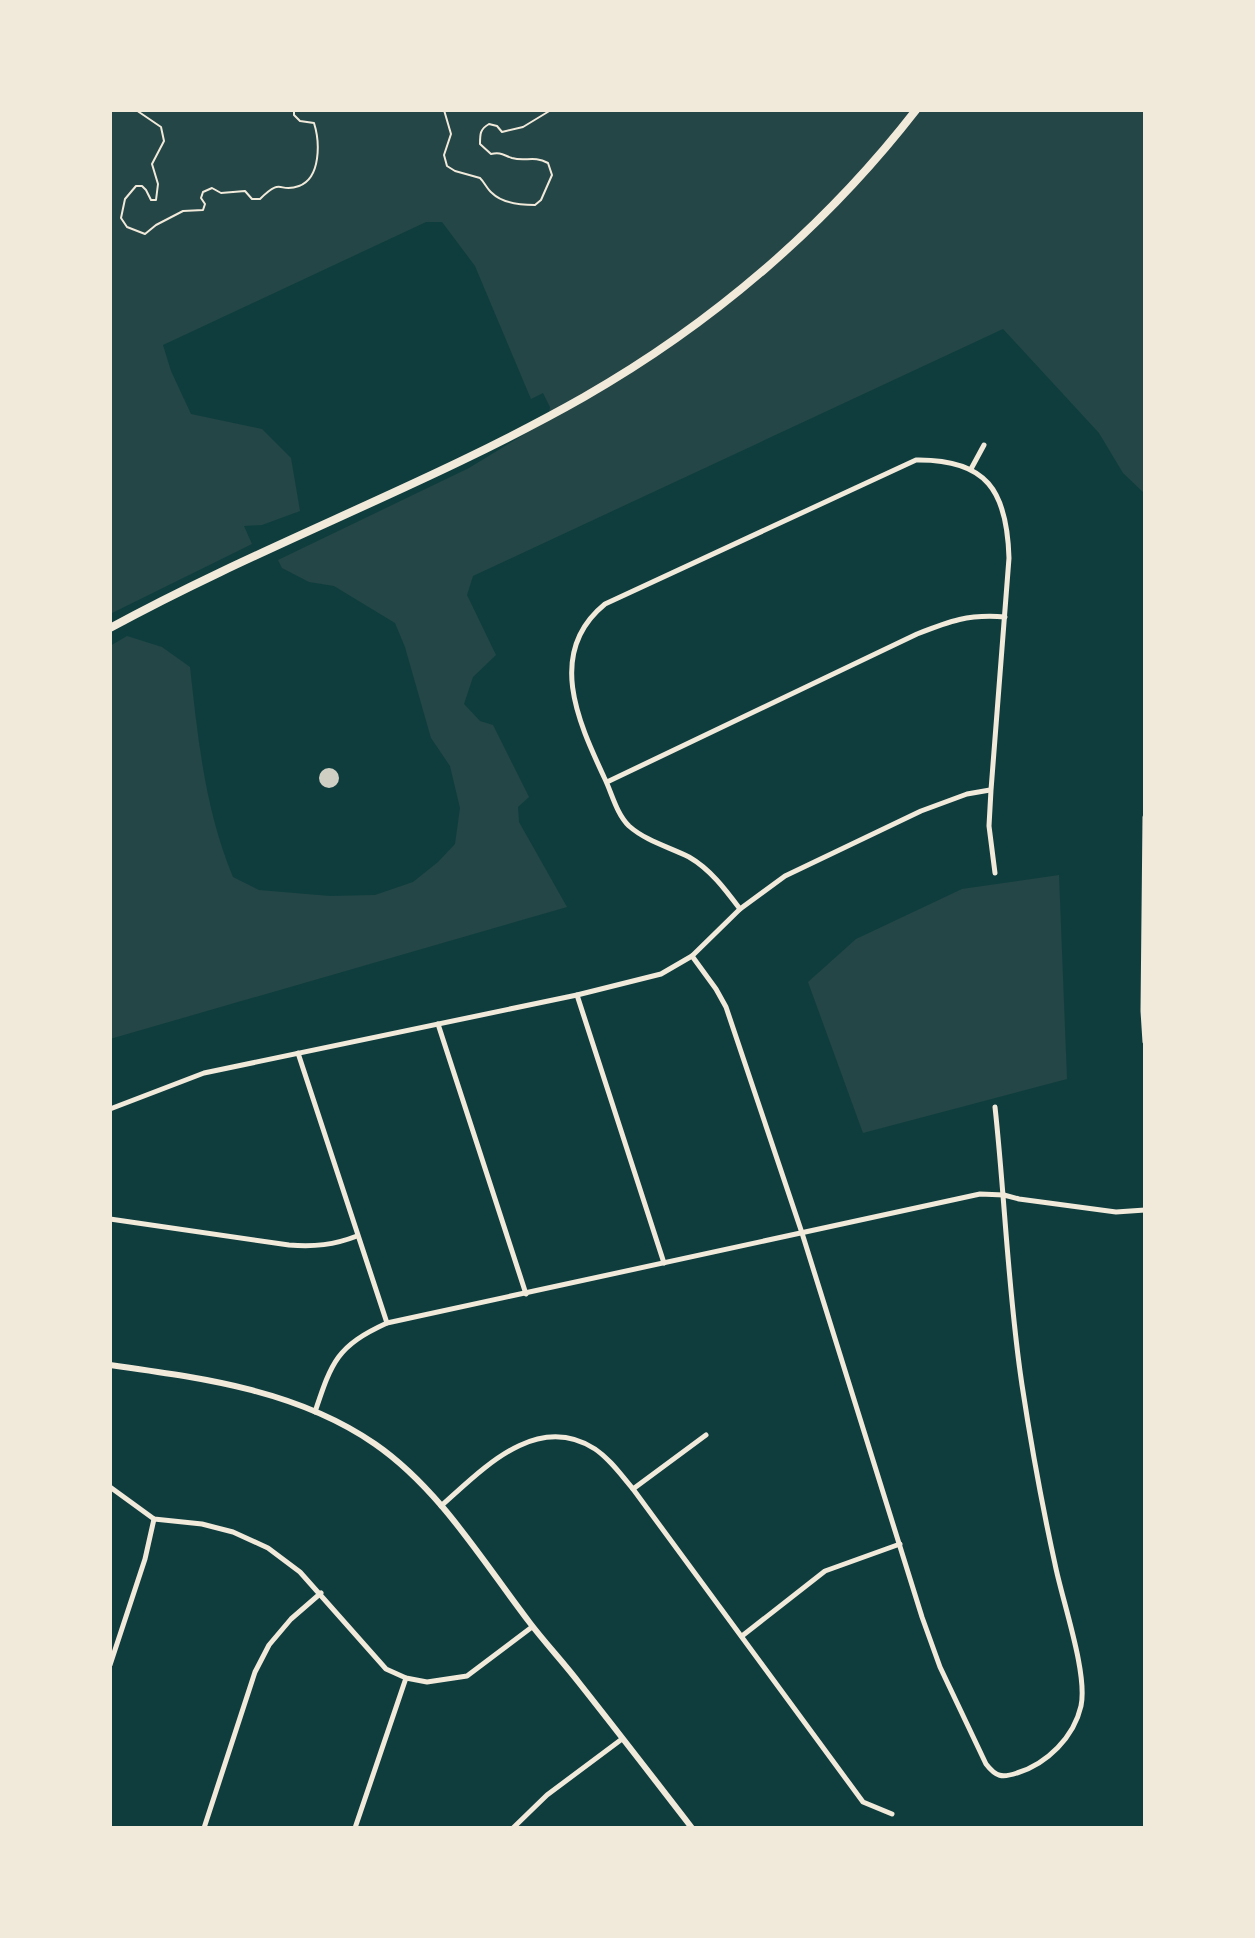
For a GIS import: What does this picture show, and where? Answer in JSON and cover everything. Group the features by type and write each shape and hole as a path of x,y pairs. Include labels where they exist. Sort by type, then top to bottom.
{"main road":[{"path":"110,628 232,566 504,439 633,368 690,330 752,281 805,232 880,154 916,110"}],"street":[{"path":"971,469 984,445"},
{"path":"740,909 719,881 693,859 637,833 626,823 580,716 573,692 573,650 580,631 605,604 916,460 957,462 971,469 992,489 1004,508 1009,558 989,826 995,873"},
{"path":"607,782 917,634 957,618 982,615 1005,617"},
{"path":"110,1109 204,1073 654,977 692,956 740,909 785,876 921,811 967,794 991,790"},
{"path":"1145,817 1145,1042"},
{"path":"692,956 726,1007 802,1233 922,1617 958,1707 986,1764 993,1774 1004,1777 1023,1771 1063,1744 1082,1704 1079,1668 1052,1553 1022,1383 995,1107"},
{"path":"577,995 664,1263"},
{"path":"438,1024 526,1294"},
{"path":"298,1053 387,1323"},
{"path":"315,1412 329,1369 341,1352 354,1340 387,1323 980,1194 1116,1212 1145,1210"},
{"path":"110,1219 316,1247 357,1236"},
{"path":"110,1366 223,1382 315,1412 375,1444 402,1466 441,1506 532,1627 692,1828"},
{"path":"633,1489 706,1435"},
{"path":"441,1506 505,1453 528,1440 556,1436 595,1448 633,1489 863,1802 892,1814"},
{"path":"110,1487 154,1519 202,1524 233,1532 268,1548 300,1572 321,1593 386,1669 406,1678 427,1682 467,1676 532,1627"},
{"path":"110,1665 145,1559 154,1519"},
{"path":"742,1636 825,1571 900,1544"},
{"path":"204,1828 262,1658 291,1619 321,1593"},
{"path":"355,1828 406,1678"},
{"path":"513,1828 547,1795 622,1739"}],"path":[{"path":"136,110 161,127 164,141 152,164 158,184 156,200 151,200 142,186 136,186 125,199 121,218 127,227 145,234 183,211 203,210 203,192 212,188 221,193 245,191 252,199 260,199 269,189 279,185 295,188 308,181 314,172 318,134 314,123 300,121 294,110"},
{"path":"444,110 451,134 444,155 447,166 480,178 498,198 524,205 535,205 541,200 552,175 548,163 537,157 514,159 499,153 491,154 480,144 480,133 489,124 497,126 502,132 523,127 551,110"}],"shaded area":[{"path":"110,110 1145,110 1145,494 1123,473 1099,433 1003,329 473,576 467,595 496,655 473,677 464,704 480,721 493,725 529,797 518,807 519,822 567,907 110,1039 110,646 127,636 162,647 190,667 209,800 233,877 259,890 330,896 375,895 413,882 455,844 460,808 450,766 431,738 395,623 334,586 309,582 282,568 278,560 469,468 548,420 550,407 543,393 531,399 475,266 442,222 426,222 163,345 191,414 262,429 291,458 300,511 262,525 244,526 252,544 110,614"},
{"path":"1059,875 1067,1079 863,1133 808,982 856,939 962,889"}],"building":[{"path":"329,768 336,771 339,778 336,785 329,788 322,785 319,778 322,771"}]}
